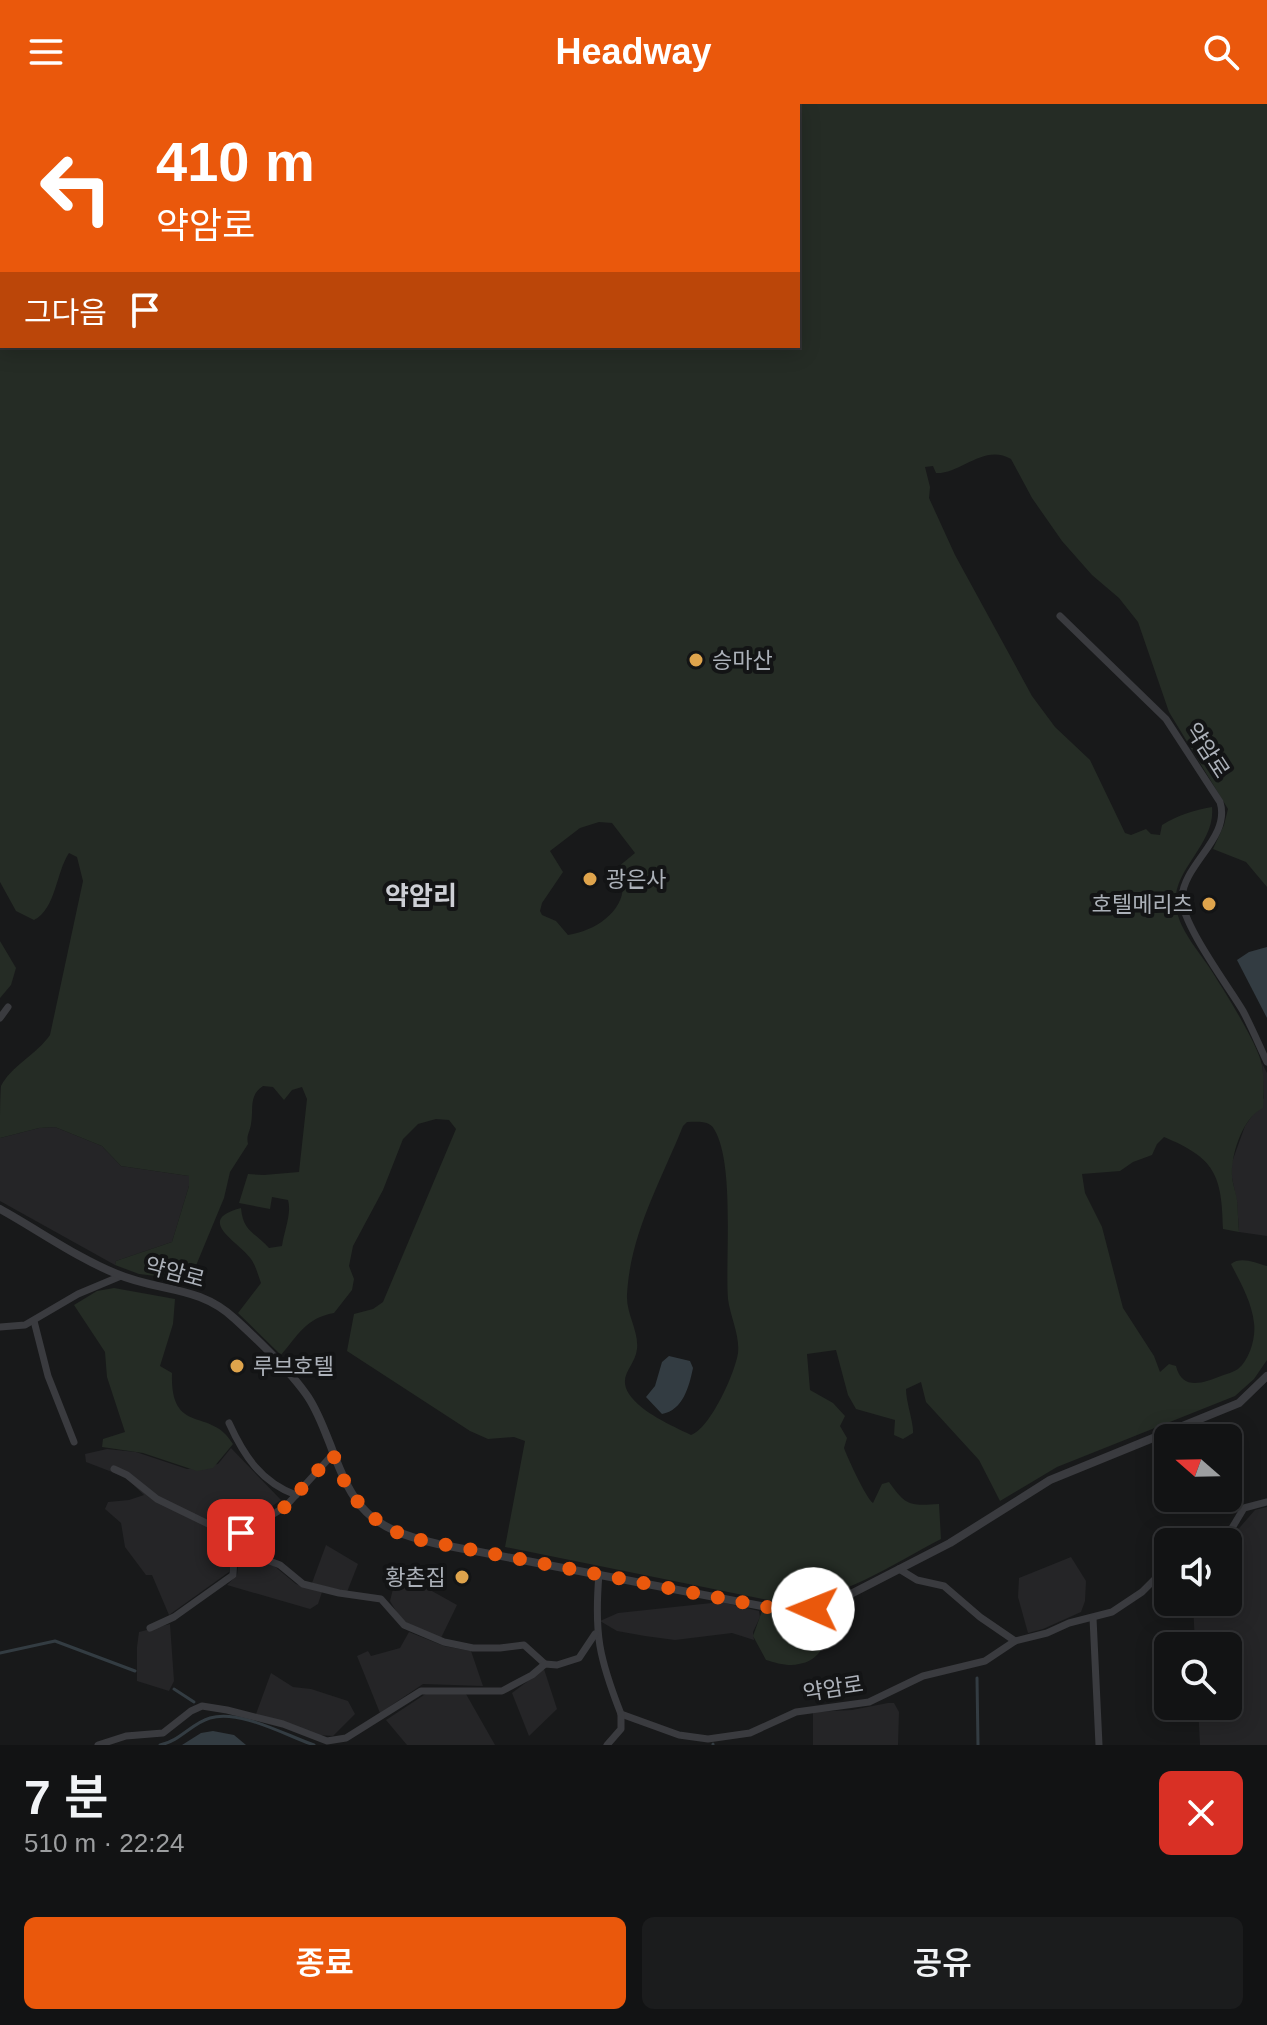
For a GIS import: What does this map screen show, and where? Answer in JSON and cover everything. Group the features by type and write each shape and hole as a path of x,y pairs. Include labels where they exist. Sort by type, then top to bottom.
{"street":[{"name":"약암로","path":"1060,616 1166,719 1220,802 1222,817 1184,887 1182,902 1188,920 1244,1014 1267,1062"},
{"path":"0,1018 8,1007"},
{"name":"약암로","path":"0,1209 121,1276 192,1293 209,1300 233,1317 306,1395 345,1484 360,1507 395,1532 438,1544 772,1608 798,1610 833,1602 950,1543 1050,1480 1239,1403 1267,1376"},
{"name":"약암로","path":"0,1327 20,1326 34,1321 78,1294 121,1276"},
{"path":"34,1321 48,1376 74,1442"},
{"path":"229,1423 246,1456 264,1478 296,1495"},
{"path":"235,1537 285,1507 333,1454"},
{"path":"114,1469 127,1475 157,1499 235,1537"},
{"path":"1232,1528 1244,1508 1267,1502"},
{"path":"150,1628 174,1617 229,1579 234,1570 235,1537"},
{"path":"236,1548 280,1565 303,1584 381,1599 404,1625 430,1638 473,1648 524,1645 545,1664 557,1665 579,1658 596,1632"},
{"path":"899,1569 917,1580 944,1586 980,1617 1015,1641"},
{"path":"599,1574 596,1632 607,1679 621,1714 621,1729 607,1745"},
{"name":"약암로","path":"621,1714 679,1735 708,1739 735,1736 762,1728 796,1712 869,1702 923,1676 985,1661 1015,1641 1123,1607 1154,1579"},
{"path":"1093,1618 1099,1745"},
{"path":"98,1745 126,1736 163,1733 202,1706 283,1724 315,1738 337,1740 346,1738 421,1691 502,1691 532,1675 545,1664"}],"shaded area":[{"path":"800,104 1267,104 1267,887 1246,862 1213,849 1228,809 1169,712 1138,622 1119,598 1092,575 1062,541 1032,498 1011,459 991,455 936,473 933,466 925,467 929,498 955,555 1032,696 1055,727 1090,760 1125,833 1131,835 1146,829 1151,834 1160,835 1162,825 1168,821 1212,807 1207,833 1180,882 1176,908 1185,932 1247,1030 1262,1065 1263,1108 1244,1128 1232,1166 1239,1232 1223,1229 1221,1195 1205,1161 1164,1137 1152,1155 1120,1171 1082,1174 1085,1193 1102,1227 1123,1308 1154,1356 1160,1372 1169,1364 1176,1366 1183,1379 1194,1383 1238,1369 1249,1354 1254,1329 1248,1300 1231,1264 1244,1260 1267,1266 1267,1360 1254,1379 1235,1396 1165,1424 1154,1424 1154,1428 1057,1467 1000,1501 979,1460 926,1402 921,1382 906,1389 913,1433 903,1439 894,1435 895,1420 856,1409 848,1395 836,1350 807,1354 810,1390 833,1403 845,1416 840,1426 847,1438 844,1448 870,1500 873,1503 882,1484 889,1482 910,1503 939,1504 941,1539 845,1588 825,1596 783,1603 505,1547 525,1441 514,1437 488,1439 470,1431 347,1351 354,1314 373,1309 383,1302 456,1129 449,1120 436,1119 418,1124 403,1139 383,1190 353,1246 349,1266 354,1279 352,1290 334,1313 309,1323 281,1355 238,1313 261,1283 251,1259 220,1225 221,1218 227,1213 241,1208 250,1231 269,1248 282,1246 288,1200 272,1197 270,1209 239,1203 248,1174 299,1172 307,1099 302,1087 292,1090 284,1100 273,1087 263,1086 255,1094 248,1144 230,1172 224,1198 190,1280 139,1274 115,1265 116,1261 172,1242 189,1186 189,1176 121,1166 102,1146 55,1127 0,1138 1,1086 50,1035 83,881 77,857 69,853 47,908 34,920 16,911 0,882 0,348 800,348","holes":["599,822 612,823 635,853 618,867 622,880 619,903 603,921 568,935 556,921 540,911 563,872 550,851 580,828","687,1122 702,1122 714,1129 725,1164 728,1299 738,1353 727,1386 713,1412 691,1435 657,1418 629,1394 625,1381 637,1349 627,1295 629,1272 640,1229 683,1126"]},
{"path":"0,941 16,968 11,985 0,998"},
{"path":"1267,947 1267,1018 1237,960 1249,952"},
{"path":"1262,1063 1267,1073 1267,1236 1239,1232 1232,1178 1232,1162 1245,1126 1264,1098"},
{"path":"55,1127 102,1146 121,1166 189,1176 189,1186 172,1242 116,1261 115,1265 0,1201 0,1138"},
{"path":"114,1288 175,1299 173,1324 160,1366 172,1373 173,1393 185,1414 214,1426 233,1444 213,1468 197,1471 143,1453 102,1447 103,1439 125,1432 107,1377 105,1352 74,1305 97,1291"},
{"path":"669,1356 690,1361 693,1368 680,1403 662,1414 646,1397 655,1386 662,1362"},
{"path":"231,1448 281,1500 235,1532 231,1538 233,1554 229,1572 169,1615 152,1575 146,1575 125,1547 121,1523 105,1509 108,1502 144,1495 125,1477 86,1462 85,1454 107,1449 136,1452 187,1469 218,1464"},
{"path":"1267,1507 1267,1745 1200,1745 1199,1720 1242,1720 1242,1632 1194,1632 1194,1616 1242,1616 1242,1528 1239,1528 1255,1510"},
{"path":"326,1545 358,1564 347,1592 312,1583"},
{"path":"240,1553 273,1565 296,1584 322,1592 318,1604 310,1609 227,1585 237,1575"},
{"path":"1071,1557 1086,1581 1081,1612 1028,1633 1018,1597 1019,1578"},
{"path":"396,1577 414,1581 457,1605 441,1638 407,1623 399,1616 390,1601"},
{"path":"721,1602 759,1611 754,1640 732,1633 675,1640 617,1631 600,1621 618,1613"},
{"path":"762,1611 824,1613 827,1629 820,1652 807,1662 795,1665 766,1660 753,1636"},
{"path":"170,1624 174,1681 169,1691 137,1681 137,1647 139,1632"},
{"path":"409,1632 444,1646 471,1651 483,1686 423,1684 380,1713 357,1656 368,1651 371,1656 400,1648"},
{"path":"544,1669 557,1709 529,1736 512,1693"},
{"path":"271,1673 293,1687 311,1689 348,1701 355,1714 333,1736 317,1735 256,1714"},
{"path":"427,1693 466,1694 495,1745 407,1745 386,1720"},
{"path":"894,1703 899,1712 898,1745 813,1745 813,1712 852,1710"},
{"path":"213,1731 234,1735 246,1745 182,1745 201,1733"}],"waterway":[{"path":"0,1653 55,1641 135,1671"},
{"path":"977,1678 978,1745"},
{"path":"174,1689 194,1702"},
{"path":"160,1745 174,1740 204,1720 222,1716 249,1720 314,1745"}],"place":[{"name":"승마산","path":"696,660"},
{"name":"광은사","path":"590,879"},
{"name":"호텔메리츠","path":"1209,904"},
{"name":"루브호텔","path":"237,1366"},
{"name":"황촌집","path":"462,1577"}],"district":[{"name":"약암리","path":"421,896"}],"route":[{"path":"241,1533 285,1507 333,1454 340,1475 360,1507 382,1525 411,1538 772,1608 813,1609"}]}
